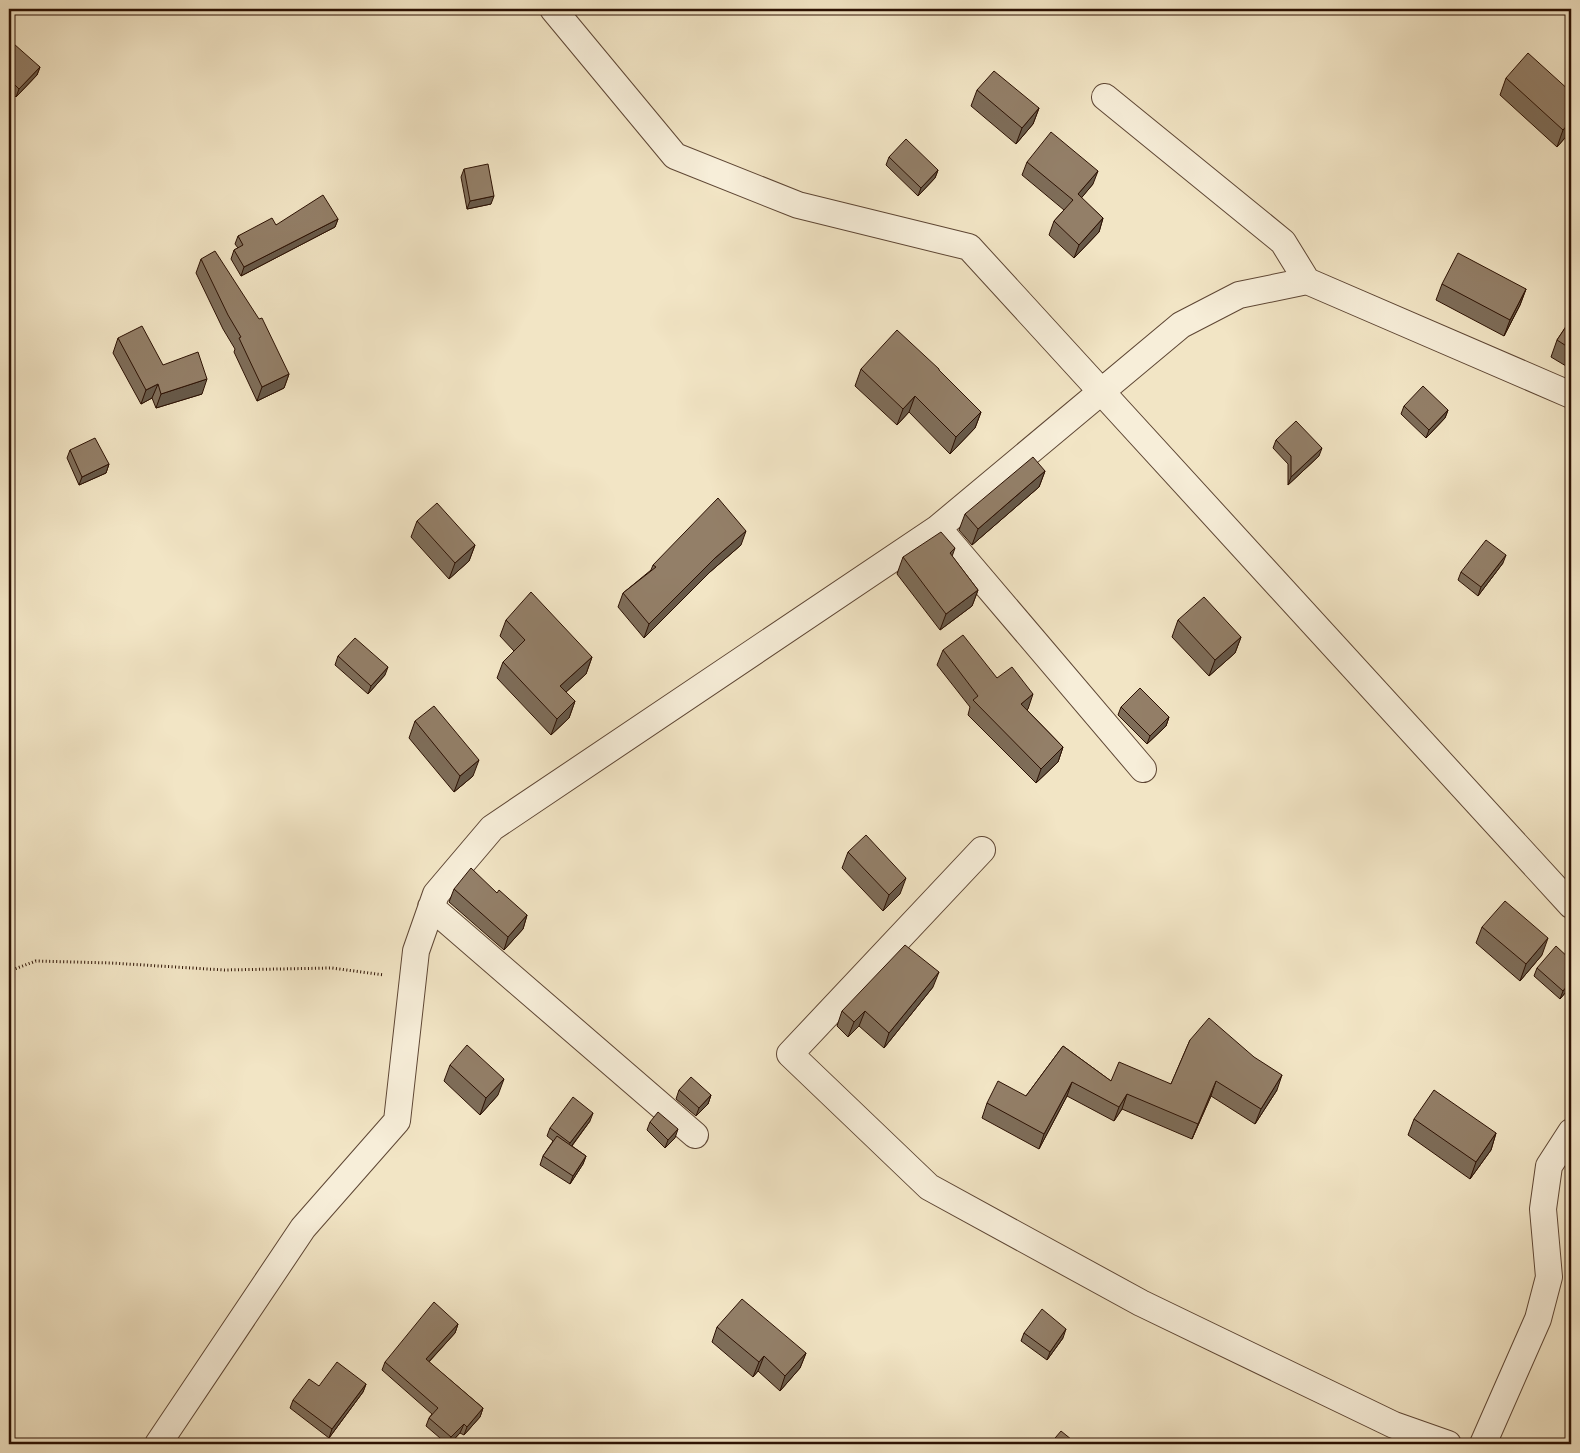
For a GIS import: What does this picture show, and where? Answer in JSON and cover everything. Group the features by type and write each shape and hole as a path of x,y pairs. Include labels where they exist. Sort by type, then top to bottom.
{"street":[{"path":"553,9 675,156 798,205 969,248 1571,905"},
{"path":"1105,97 1283,242 1306,281"},
{"path":"158,1444 303,1228 397,1121 416,951 436,894 492,828 938,528 1181,326 1239,295 1306,281 1571,394"},
{"path":"938,528 1143,769"},
{"path":"982,850 790,1054 929,1187 1141,1303 1394,1425 1448,1444"},
{"path":"431,907 695,1135"},
{"path":"1483,1444 1538,1319 1549,1277 1543,1209 1549,1166 1571,1132"}],"path":[{"path":"9,971 36,961 111,963 224,970 332,968 412,978"}],"building":[{"path":"14,44 40,67 19,89 9,79 9,50"},
{"path":"1528,53 1571,92 1571,121 1563,130 1506,78"},
{"path":"994,71 1039,108 1022,128 977,90"},
{"path":"1051,132 1098,171 1078,194 1103,218 1079,245 1054,221 1073,200 1027,162"},
{"path":"906,139 938,170 921,188 889,157"},
{"path":"488,164 494,196 470,201 464,169"},
{"path":"323,195 338,219 244,267 234,250 243,245 238,236 272,218 276,225"},
{"path":"215,251 259,319 262,318 289,374 262,387 239,338 241,337 228,315 201,259"},
{"path":"1458,253 1526,289 1510,320 1442,284"},
{"path":"1571,319 1571,349 1557,340"},
{"path":"142,326 163,365 198,352 207,379 161,394 158,384 146,390 118,338"},
{"path":"897,330 981,412 956,437 915,396 903,409 861,369"},
{"path":"1423,386 1448,410 1429,430 1404,406"},
{"path":"1296,421 1322,448 1291,477 1291,456 1276,440"},
{"path":"95,438 109,464 82,477 70,450"},
{"path":"1033,457 1045,471 978,529 965,514"},
{"path":"718,498 746,531 715,558 649,624 623,593 656,567 653,565"},
{"path":"437,503 475,545 455,563 417,521"},
{"path":"941,532 955,548 950,553 978,590 946,614 903,557"},
{"path":"1486,540 1506,555 1481,587 1461,572"},
{"path":"531,592 592,657 560,686 575,701 557,719 503,662 525,640 506,620"},
{"path":"1204,597 1241,637 1215,660 1178,620"},
{"path":"963,635 997,678 1012,667 1033,694 1021,704 1063,747 1041,769 973,700 978,696 943,650"},
{"path":"355,638 388,667 371,686 338,656"},
{"path":"1140,688 1169,717 1150,736 1121,707"},
{"path":"434,706 479,760 460,776 415,721"},
{"path":"866,835 906,878 889,895 848,852"},
{"path":"471,868 497,893 499,890 527,915 508,937 454,889"},
{"path":"1505,901 1548,938 1526,964 1482,927"},
{"path":"905,945 939,972 889,1033 865,1011 854,1022 842,1011"},
{"path":"1556,946 1571,960 1571,981 1563,991 1537,968"},
{"path":"1209,1018 1254,1057 1282,1075 1261,1109 1216,1081 1198,1124 1127,1094 1119,1107 1072,1082 1044,1134 987,1103 998,1081 1026,1096 1063,1046 1111,1081 1119,1062 1171,1084 1190,1040"},
{"path":"467,1045 504,1079 486,1098 450,1065"},
{"path":"691,1077 711,1095 699,1108 679,1090"},
{"path":"1434,1090 1496,1133 1476,1162 1414,1119"},
{"path":"573,1097 593,1113 570,1143 550,1128"},
{"path":"658,1112 678,1129 668,1140 650,1122"},
{"path":"557,1136 586,1156 573,1176 543,1156"},
{"path":"742,1299 806,1353 785,1376 764,1356 759,1362 717,1327"},
{"path":"434,1302 458,1324 426,1359 483,1408 467,1427 464,1424 451,1437 429,1418 438,1408 385,1362"},
{"path":"1042,1309 1066,1329 1050,1352 1024,1333"},
{"path":"337,1362 366,1384 332,1429 293,1400 309,1379 319,1386"},
{"path":"1061,1431 1077,1444 1050,1444"}]}
